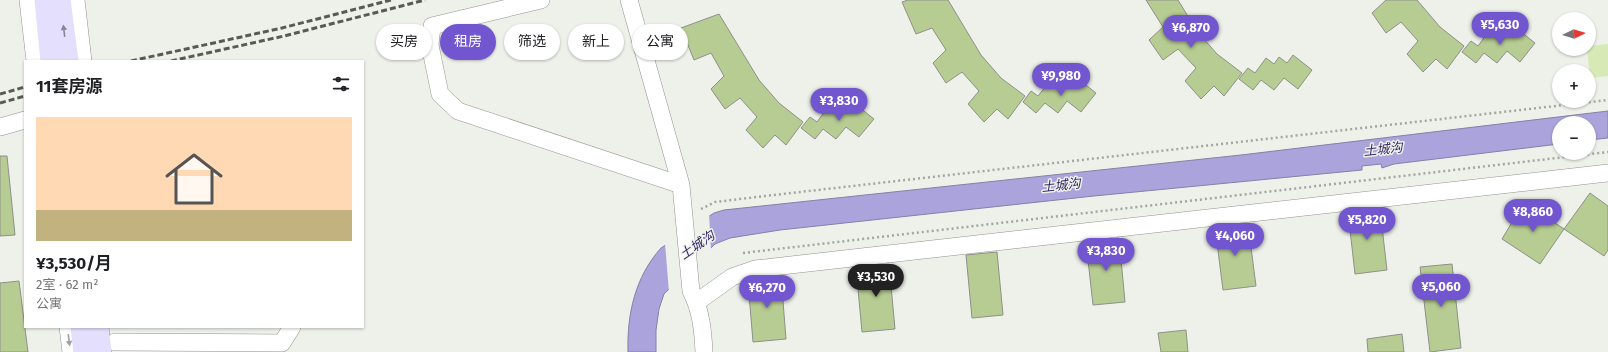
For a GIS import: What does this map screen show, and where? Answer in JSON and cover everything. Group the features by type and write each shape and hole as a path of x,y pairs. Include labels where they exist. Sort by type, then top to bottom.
{"main road":[{"path":"45,0 52,60"},
{"path":"60,0 68,60"},
{"path":"81,328 84,352"},
{"path":"99,328 112,343"}],"street":[{"path":"28,0 35,60"},
{"path":"76,0 83,60"},
{"path":"541,0 432,26 430,45 440,94 458,111 681,185"},
{"path":"629,0 681,185 683,216 694,297 703,327 704,352"},
{"path":"0,127 24,120"},
{"path":"694,297 732,277 755,269 1608,173"},
{"path":"68,328 71,352"},
{"path":"112,343 284,347 292,328"}],"path":[{"path":"700,209 715,202 1608,100"},
{"path":"743,253 1608,152"}],"green space":[{"path":"1608,44 1608,76 1596,77 1596,64 1589,64 1588,56 1596,56 1596,45"}],"water":[{"path":"1608,111 1608,138 1596,139 1596,116 1566,116"},
{"name":"土城沟","path":"1552,118 1552,145 1394,164 1382,168 1381,164 1362,166 1362,170 1094,196 780,230 730,238 715,244 664,294 659,309 656,330 656,352 628,352 629,324 634,297 652,259 661,248 714,213 724,210 1241,155"}],"pier":[{"path":"709,213 711,251 669,292 665,243"}],"building":[{"path":"908,0 948,0 981,55 1001,78 1025,96 1008,119 997,109 984,122 968,104 979,91 962,72 946,83 933,63 946,50 932,28 916,34 902,2"},
{"path":"1146,0 1178,0 1197,31 1217,54 1242,73 1224,96 1214,86 1201,99 1185,81 1196,68 1178,49 1163,60 1149,40 1163,27"},
{"path":"1386,0 1417,0 1440,27 1464,46 1447,69 1436,59 1423,72 1407,54 1418,41 1401,22 1386,33 1372,13"},
{"path":"719,14 759,80 779,103 803,122 786,145 775,135 763,148 746,130 757,117 740,98 725,109 711,89 724,76 711,53 694,60 688,45 688,25"},
{"path":"1516,28 1535,43 1520,62 1507,51 1497,63 1484,53 1476,63 1462,52 1471,41 1478,46 1489,31 1497,37 1502,30 1510,36"},
{"path":"1293,55 1312,70 1298,89 1284,78 1274,90 1261,80 1253,90 1239,79 1248,68 1255,73 1266,58 1274,64 1279,57 1287,63"},
{"path":"1077,78 1096,93 1081,112 1067,101 1058,113 1045,103 1036,113 1023,102 1031,91 1038,96 1050,81 1058,87 1063,81 1070,87"},
{"path":"855,104 874,119 859,137 846,127 836,139 823,129 815,139 801,128 810,117 817,122 828,107 836,113 841,106 849,112"},
{"path":"0,156 7,156 15,235 0,236"},
{"path":"1590,193 1608,206 1608,250 1604,256 1564,229"},
{"path":"1524,202 1564,229 1540,264 1502,239"},
{"path":"1380,209 1387,270 1355,274 1348,212"},
{"path":"1248,224 1256,286 1223,290 1215,227"},
{"path":"1119,238 1125,302 1093,305 1086,242"},
{"path":"997,252 1003,315 972,318 966,255"},
{"path":"889,264 895,329 862,332 856,268"},
{"path":"1452,264 1461,348 1430,352 1420,267"},
{"path":"781,276 786,339 753,342 748,282 757,279"},
{"path":"19,281 28,352 0,352 0,283"},
{"path":"1186,330 1188,352 1161,352 1158,333"},
{"path":"1402,334 1404,352 1368,352 1367,339"}],"railway":[{"path":"136,60 282,28 391,0"},
{"path":"176,60 284,36 425,0"},
{"path":"0,94 24,87"},
{"path":"0,103 24,96"}]}
